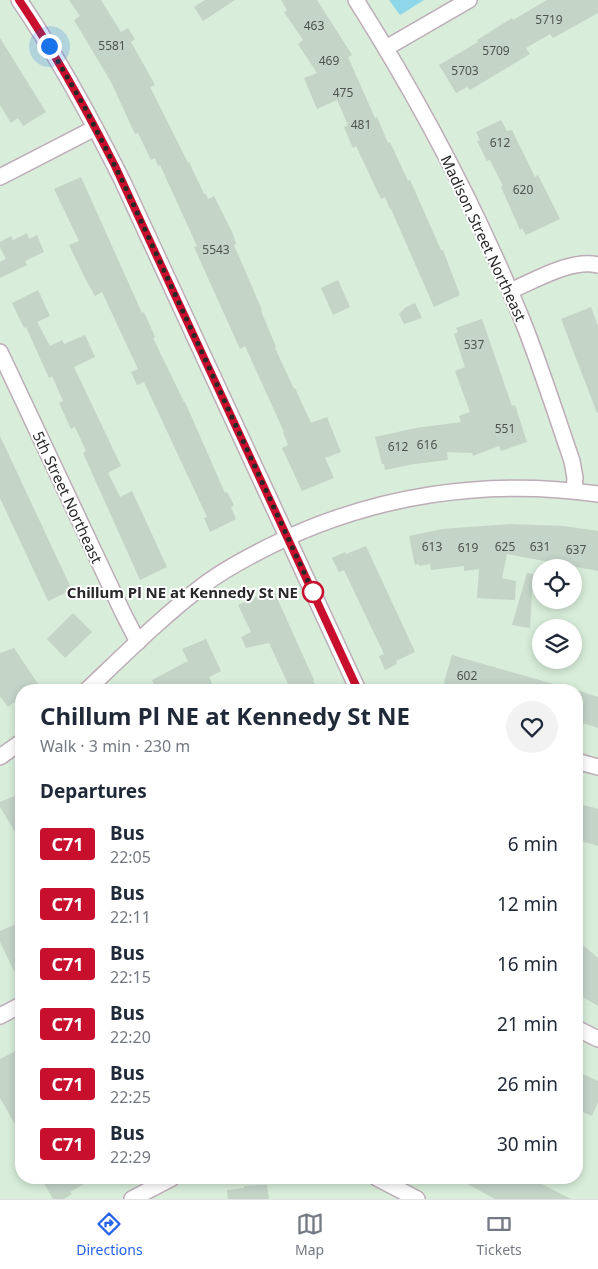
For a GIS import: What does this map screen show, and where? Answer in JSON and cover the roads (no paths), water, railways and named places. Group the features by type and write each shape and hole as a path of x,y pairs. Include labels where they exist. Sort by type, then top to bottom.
{"street":[{"path":"19,0 57,60 122,180 355,684"},
{"name":"Madison Street Northeast","path":"356,0 424,113 462,186 510,291 524,324 572,461 574,490"},
{"path":"386,48 469,0"},
{"path":"0,177 95,128"},
{"path":"510,291 576,264 588,263 598,265"},
{"name":"5th Street Northeast","path":"0,352 123,614 138,642"},
{"path":"92,684 206,583 259,551 288,537 355,511 445,492 509,488 574,490 598,494"},
{"path":"0,757 15,746"},
{"path":"583,763 598,767"},
{"path":"0,1016 15,1008"},
{"path":"583,1032 598,1040"},
{"path":"132,1199 161,1184"},
{"path":"388,1184 417,1199"}],"place":[{"name":"Chillum Pl NE at Kennedy St NE","path":"313,592"}]}
